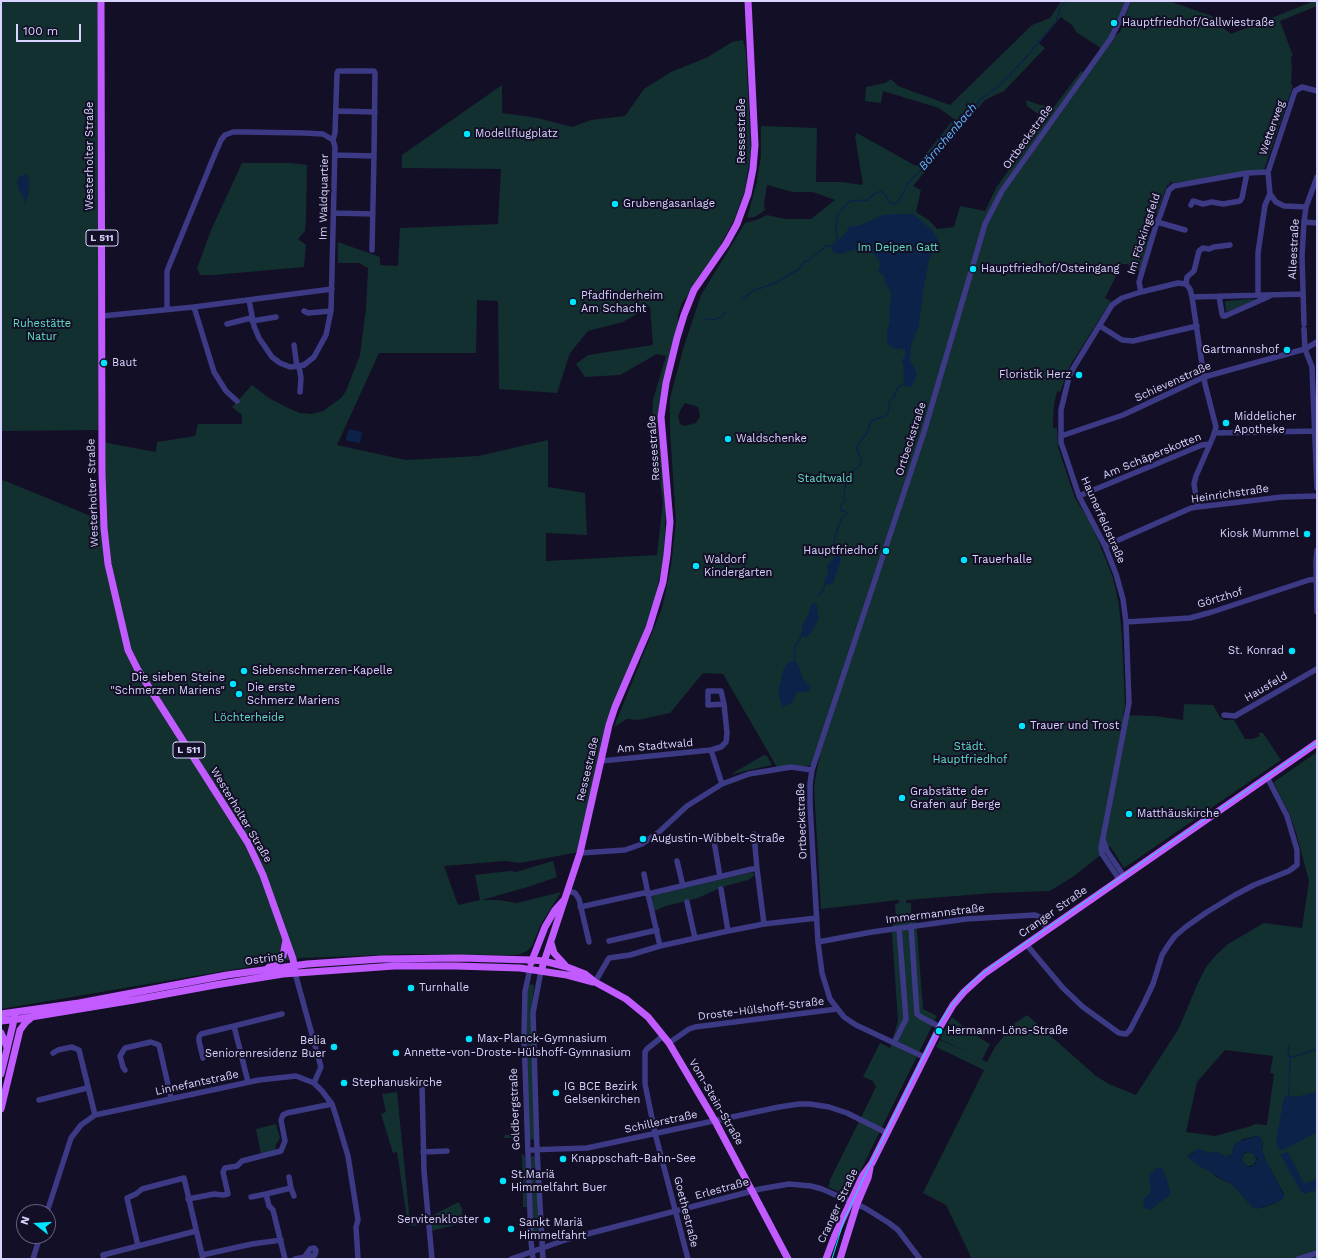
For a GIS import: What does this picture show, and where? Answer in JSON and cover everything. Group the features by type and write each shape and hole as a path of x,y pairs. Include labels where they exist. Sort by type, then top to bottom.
{"main road":[{"name":"Westerholter Straße","path":"100,1 104,528 108,564 128,650 138,670 248,843 263,875 295,969"},
{"name":"Ressestraße","path":"541,971 580,853 609,725 615,707 650,628 663,582 670,522 661,417 666,383 684,315 694,290 726,244 737,224 748,194 753,169 755,145 748,1"},
{"name":"Cranger Straße","path":"840,1259 854,1202 863,1175 872,1163 940,1027 953,1005 969,987 985,973 1026,944 1317,743"},
{"name":"Ressestraße","path":"532,960 545,927 567,894"},
{"path":"266,969 280,960 286,939"},
{"path":"551,943 554,953 558,959 567,967"},
{"name":"Ostring","path":"16,1020 134,1000 295,969 381,959 460,958 532,960"},
{"name":"Vom-Stein-Straße","path":"532,960 544,961 567,967 585,974 595,982 626,999 648,1017 669,1043 715,1121 788,1259"},
{"name":"Goldbergstraße","path":"530,969 532,960"},
{"name":"Ostring","path":"1,1014 79,1003 266,969 456,966 530,969 541,971"},
{"name":"Vom-Stein-Straße","path":"541,971 595,982"},
{"path":"1,1074 7,1047 16,1020 16,1012"},
{"path":"1,1109 20,1030 32,1017"},
{"path":"16,1020 20,1030"},
{"path":"1,1021 16,1020"},
{"path":"1,1033 7,1047"},
{"name":"Cranger Straße","path":"826,1259 835,1235 854,1202"}],"street":[{"name":"Ortbeckstraße","path":"817,918 810,805 812,770 924,432 985,224 1002,191 1111,38 1128,1"},
{"path":"333,140 337,111 338,70 372,71 376,73 372,250"},
{"name":"Wetterweg","path":"1258,295 1260,239 1265,204 1270,194 1268,172 1295,91 1302,87 1317,91"},
{"path":"337,111 375,112"},
{"name":"Im Waldquartier","path":"167,309 167,271 211,164 225,135 233,132 323,134 333,140 335,155 331,310 326,335 320,347 311,360 298,367"},
{"path":"335,155 374,156"},
{"name":"Im Föckingsfeld","path":"1141,292 1139,282 1157,222 1169,190 1174,186 1247,173 1268,172"},
{"path":"1191,205 1192,201 1203,204 1212,202 1223,204 1240,201 1242,198 1247,173"},
{"name":"Alleestraße","path":"1305,349 1302,294 1304,222 1306,207 1315,186 1317,177"},
{"path":"1270,194 1276,202 1284,206 1306,207"},
{"path":"334,213 372,214"},
{"path":"1157,222 1184,230"},
{"path":"1304,222 1317,223"},
{"path":"1198,507 1194,484 1215,433 1216,427 1204,377 1192,297 1190,289 1186,284 1187,277 1194,271 1199,251 1203,248 1209,249 1230,245"},
{"name":"Haunerfeldstraße","path":"1122,878 1104,846 1104,833 1129,703 1126,622 1123,599 1116,574 1105,546 1079,496 1063,448 1061,436 1061,410 1069,377 1112,305 1122,298 1141,292 1178,283 1186,284"},
{"path":"102,316 194,307 332,289"},
{"path":"1192,297 1302,294"},
{"path":"1219,296 1222,314 1225,316 1272,295"},
{"path":"249,300 252,319 259,338 272,357 284,365 298,367"},
{"path":"194,307 214,372 226,391 237,401"},
{"path":"304,311 308,313 331,310"},
{"path":"227,324 252,319 276,317"},
{"path":"1100,326 1122,340 1133,341 1197,326"},
{"name":"Schievenstraße","path":"1061,436 1124,415 1204,377 1305,349 1317,342"},
{"path":"294,345 301,378 300,392"},
{"path":"1305,349 1312,367 1315,385 1317,488"},
{"path":"1215,433 1316,431"},
{"name":"Am Schäperskotten","path":"1079,496 1202,445 1210,444"},
{"name":"Heinrichstraße","path":"1105,546 1191,508 1282,497 1317,496"},
{"path":"1317,550 1317,612"},
{"name":"Görtzhof","path":"1126,622 1190,618 1309,580 1317,579"},
{"name":"Hausfeld","path":"1224,715 1235,716 1317,669"},
{"name":"Am Stadtwald","path":"601,761 711,750 721,747 726,742 727,733 724,704"},
{"path":"711,750 722,784"},
{"path":"580,853 625,850 642,844 659,832 687,806 722,784 755,772 791,767 812,770"},
{"path":"1026,944 1058,982 1083,1007 1118,1033 1126,1034 1130,1030 1153,984 1162,955 1175,936 1202,915 1235,895 1254,885 1289,871 1297,865 1297,850 1287,816 1267,778"},
{"path":"754,834 764,924"},
{"path":"714,835 720,877"},
{"path":"677,861 683,886"},
{"path":"580,907 644,893 648,894 757,869"},
{"path":"644,874 660,946"},
{"path":"722,889 728,930"},
{"path":"567,894 574,893 578,896 589,942"},
{"path":"687,902 695,938"},
{"name":"Immermannstraße","path":"818,942 872,932 966,919 1035,915 1040,917 1047,930"},
{"path":"595,982 609,958 630,955 660,946 728,930 817,918 822,973 830,999 836,1009 844,1017 856,1025 924,1057"},
{"path":"911,926 917,1014 940,1027"},
{"path":"894,1043 906,1019 899,928"},
{"path":"609,940 657,930"},
{"name":"Westerholter Straße","path":"295,969 321,1067 314,1083"},
{"name":"Goldbergstraße","path":"530,969 525,991 524,1010 530,1240 533,1259"},
{"name":"Goldbergstraße","path":"541,971 533,1013 537,1150 543,1259"},
{"name":"Droste-Hülshoff-Straße","path":"669,1043 695,1027 836,1009"},
{"path":"203,1058 199,1041 201,1034 282,1014"},
{"path":"234,1026 248,1082"},
{"name":"Goethestraße","path":"663,1036 647,1049 644,1055 646,1084 655,1133 688,1259"},
{"path":"125,1070 120,1056 126,1048 151,1042 159,1045 171,1098"},
{"path":"53,1053 58,1050 72,1047 79,1050 87,1088 95,1115"},
{"name":"Linnefantstraße","path":"49,1204 70,1138 81,1125 95,1115 248,1082 286,1076 296,1076 314,1083"},
{"path":"314,1083 332,1104 348,1156 358,1220 356,1227 358,1259"},
{"path":"422,1084 425,1200 432,1259"},
{"path":"39,1100 87,1088"},
{"path":"188,1200 214,1194 228,1194 223,1172 225,1168 237,1166 242,1161 281,1151 285,1141 281,1120 283,1115 332,1104"},
{"name":"Schillerstraße","path":"528,1150 587,1148 779,1107 810,1104 830,1107 847,1113 887,1133"},
{"path":"423,1152 447,1151"},
{"path":"289,1177 294,1196"},
{"path":"138,1246 127,1198 136,1194 142,1189 184,1178 202,1257 252,1244 281,1240"},
{"name":"Erlestraße","path":"511,1259 568,1239 778,1185 800,1185 822,1188 854,1202 894,1226 910,1244 920,1259"},
{"path":"251,1197 291,1188"},
{"path":"266,1194 269,1206 273,1210 285,1259"},
{"path":"104,1259 103,1255 196,1232"},
{"path":"33,1259 38,1244"},
{"path":"1298,1259 1317,1253"},
{"path":"295,1259 305,1256"}],"green space":[{"name":"Ruhestätte Natur","path":"1,1 98,1 100,43 98,430 1,431"},
{"path":"1061,1 1128,1 1121,18 1102,49 1076,32 1073,26 1061,17 1039,43 1045,48 1004,91 985,100 913,186 921,190 916,212 930,221 937,229 954,227 960,206 985,211 996,188 1045,119 1027,106 1026,100 1040,105 1054,107 1081,71 1087,74 1111,39 1120,32 1131,1 1169,1 1212,16 1231,34 1317,1 1317,6 1280,21 1293,56 1291,57 1291,84 1293,86 1264,170 1172,183 1170,181 1169,185 1167,185 1157,215 1148,213 1145,224 1150,236 1140,271 1127,264 1122,264 1105,298 1111,301 1071,364 1060,392 1057,391 1053,421 1053,428 1057,428 1058,447 1075,498 1092,525 1112,575 1116,590 1122,637 1125,705 1123,715 1155,716 1183,720 1184,704 1213,705 1220,717 1224,720 1234,720 1245,739 1253,739 1260,736 1258,733 1263,733 1281,760 1124,868 1110,846 1074,876 1050,891 993,893 906,900 906,903 911,903 911,917 914,917 915,919 917,931 923,1009 937,1016 848,1196 828,1187 829,1182 876,1087 873,1081 863,1077 880,1043 890,1048 898,1021 892,934 894,918 896,918 895,904 899,903 899,900 821,909 814,788 820,754 923,431 812,765 778,769 723,674 703,673 670,713 638,720 627,719 614,727 662,608 671,566 676,522 670,430 670,398 684,346 701,295 745,223 767,215 785,219 811,219 835,200 813,192 793,192 767,185 764,204 765,210 755,217 747,218 757,181 761,156 761,126 817,128 816,182 841,182 863,185 855,136 857,133 916,166 954,119 939,108 883,91 881,103 865,101 866,87 885,83 891,79 898,86 950,105 1032,25 1050,18","holes":["685,403 698,407 700,416 696,423 684,426 680,424 678,416"]},
{"name":"Löchterheide","path":"743,40 746,52 751,151 745,190 735,218 716,253 682,303 660,397 658,423 652,423 653,400 666,356 657,354 620,375 585,377 576,364 588,355 653,345 650,306 623,322 588,331 570,353 557,393 499,389 498,301 477,300 476,353 379,353 337,445 406,460 478,456 548,440 548,487 585,493 587,535 546,533 546,561 657,555 663,501 652,428 658,426 666,501 664,555 654,603 614,710 579,852 520,863 505,861 444,866 458,905 480,900 475,875 510,871 516,872 553,861 557,877 482,900 499,900 517,903 561,892 541,924 532,946 521,954 514,955 406,954 301,958 1,1009 1,482 3,480 103,521 102,440 107,443 156,452 157,442 195,436 198,424 242,424 242,415 232,407 252,385 269,398 300,413 312,414 323,411 341,398 346,391 360,355 366,309 368,268 359,263 338,263 338,242 380,257 380,265 398,266 400,228 498,224 501,169 402,168 402,155 502,85 502,113 538,118 572,127 591,120 625,116 644,89 671,72 708,57 732,42"},
{"path":"242,163 291,163 307,165 305,231 298,239 306,245 304,267 200,275 197,268 212,228"},
{"path":"1256,300 1226,312 1225,301"},
{"path":"1317,752 1317,1259 972,1259 946,1205 923,1193 984,1070 936,1047 940,1040 967,1052 940,1039 952,1017 969,1031 990,1044 982,1060 987,1062 995,1047 1015,1023 1027,1015 1096,1076 1109,1084 1136,1095 1179,1028 1206,967 1216,955 1228,944 1264,923 1302,928 1309,881 1290,815 1274,782","holes":["1225,1050 1273,1056 1270,1073 1274,1074 1267,1125 1255,1124 1215,1136 1186,1132 1197,1082","1257,1136 1263,1143 1262,1150 1266,1161 1284,1194 1278,1202 1262,1208 1248,1202 1232,1184 1216,1177 1214,1174 1187,1156 1194,1152 1204,1151 1209,1153 1216,1152 1227,1157 1232,1154 1234,1145 1243,1139"]},
{"path":"764,755 767,756 772,765 732,774 733,773"},
{"path":"752,872 755,875 748,880 722,887 698,898 666,906 654,911 652,896"},
{"path":"528,984 534,985 532,1010 535,1140 529,1139 526,1017"},
{"path":"510,1078 517,1078 519,1138 503,1138 505,1135 515,1134 515,1121 511,1121 511,1119 515,1119 514,1100 510,1099 514,1098 514,1084 510,1084"},
{"path":"397,1092 410,1222 425,1221 426,1224 414,1226 408,1225 397,1152 393,1153 381,1114 386,1112 382,1094"},
{"path":"276,1124 280,1138 276,1144 275,1151 261,1154 256,1129"},
{"path":"1246,1152 1252,1152 1256,1156 1256,1162 1252,1166 1246,1166 1242,1162 1242,1156"},
{"path":"522,1153 525,1157 527,1207 523,1207"},
{"path":"532,1156 535,1157 539,1239 533,1239 530,1159"},
{"path":"459,1202 462,1209 462,1219 459,1224 431,1231 431,1216"}],"water":[{"path":"26,174 29,178 29,185 28,197 24,203 24,198 19,190 17,181 19,177"},
{"path":"913,214 932,230 939,242 929,259 919,326 911,345 910,360 917,373 912,387 906,387 903,377 904,368 902,361 905,355 905,349 893,348 887,343 891,293 884,280 885,277 878,271 880,265 878,259 868,248 857,249 840,254 833,252 830,246 845,234 850,226 858,226 883,215"},
{"path":"350,429 362,432 360,443 348,441 346,439"},
{"path":"836,555 841,559 833,583 830,585 825,584 824,580 828,574 827,566"},
{"path":"814,602 818,608 818,620 811,633 804,638 802,626 809,613 810,607"},
{"path":"789,662 797,662 804,681 811,687 808,692 797,692 792,703 782,707 778,691 784,668"},
{"path":"1317,1092 1317,1132 1287,1148 1279,1150 1276,1140 1284,1098 1286,1095 1295,1097"},
{"path":"1257,1136 1262,1139 1262,1150 1266,1161 1285,1197 1278,1202 1257,1209 1252,1207 1232,1184 1196,1164 1187,1156 1194,1153 1195,1150 1200,1149 1209,1153 1216,1152 1228,1157 1232,1154 1234,1145 1237,1142","holes":["1245,1152 1252,1153 1257,1158 1256,1163 1251,1167 1246,1166 1243,1162 1242,1156"]},
{"path":"1288,1152 1304,1183 1317,1179 1317,1190 1304,1194 1300,1190 1280,1154"},
{"path":"1161,1167 1164,1171 1171,1194 1150,1210 1145,1208 1143,1203 1144,1199 1151,1190 1149,1175 1157,1168"}],"waterway":[{"name":"Börnchenbach","path":"837,240 836,228 838,213 850,201 868,200 874,194 881,191 886,196 889,203 895,204 900,199 909,182 927,164 981,99 999,86 1022,62 1056,22 1061,6 1067,1"},
{"path":"741,300 755,290 776,283 799,269 805,261 808,261 826,246 830,246"},
{"path":"705,319 713,320 721,317 726,312"},
{"path":"836,555 834,540 840,522 847,514 841,510 841,505 845,501 844,495 846,481 854,470 861,465 857,446 867,433 871,421 887,415 889,410 889,402 894,397 898,387 905,384"},
{"path":"818,596 822,592 825,584"},
{"path":"794,661 795,646 802,633"},
{"path":"1289,1046 1288,1056 1293,1057 1317,1049"},
{"path":"1289,1095 1290,1056"}],"tram line":[{"path":"832,1259 844,1220 864,1177 941,1021 965,989 979,976 1004,958 1317,742"}],"place":[{"name":"Hauptfriedhof/Gallwiestraße","path":"1114,23"},
{"name":"Modellflugplatz","path":"467,134"},
{"name":"Grubengasanlage","path":"615,204"},
{"name":"Hauptfriedhof/Osteingang","path":"973,269"},
{"name":"Pfadfinderheim Am Schacht","path":"573,302"},
{"name":"Gartmannshof","path":"1287,350"},
{"name":"Baut","path":"104,363"},
{"name":"Floristik Herz","path":"1079,375"},
{"name":"Middelicher Apotheke","path":"1226,423"},
{"name":"Waldschenke","path":"728,439"},
{"name":"Kiosk Mummel","path":"1307,534"},
{"name":"Hauptfriedhof","path":"886,551"},
{"name":"Trauerhalle","path":"964,560"},
{"name":"Waldorf Kindergarten","path":"696,566"},
{"name":"St. Konrad","path":"1292,651"},
{"name":"Siebenschmerzen-Kapelle","path":"244,671"},
{"name":"Die sieben Steine \"Schmerzen Mariens\"","path":"233,684"},
{"name":"Die erste Schmerz Mariens","path":"239,694"},
{"name":"Trauer und Trost","path":"1022,726"},
{"name":"Grabstätte der Grafen auf Berge","path":"902,798"},
{"name":"Matthäuskirche","path":"1129,814"},
{"name":"Augustin-Wibbelt-Straße","path":"643,839"},
{"name":"Turnhalle","path":"411,988"},
{"name":"Hermann-Löns-Straße","path":"939,1031"},
{"name":"Max-Planck-Gymnasium","path":"469,1039"},
{"name":"Belia Seniorenresidenz Buer","path":"334,1047"},
{"name":"Annette-von-Droste-Hülshoff-Gymnasium","path":"396,1053"},
{"name":"Stephanuskirche","path":"344,1083"},
{"name":"IG BCE Bezirk Gelsenkirchen","path":"556,1093"},
{"name":"Knappschaft-Bahn-See","path":"563,1159"},
{"name":"St.Mariä Himmelfahrt Buer","path":"503,1181"},
{"name":"Servitenkloster","path":"487,1220"},
{"name":"Sankt Mariä Himmelfahrt","path":"511,1229"}],"park label":[{"name":"Im Deipen Gatt","path":"898,248"},
{"name":"Stadtwald","path":"825,479"},
{"name":"Städt. Hauptfriedhof","path":"970,753"}]}
